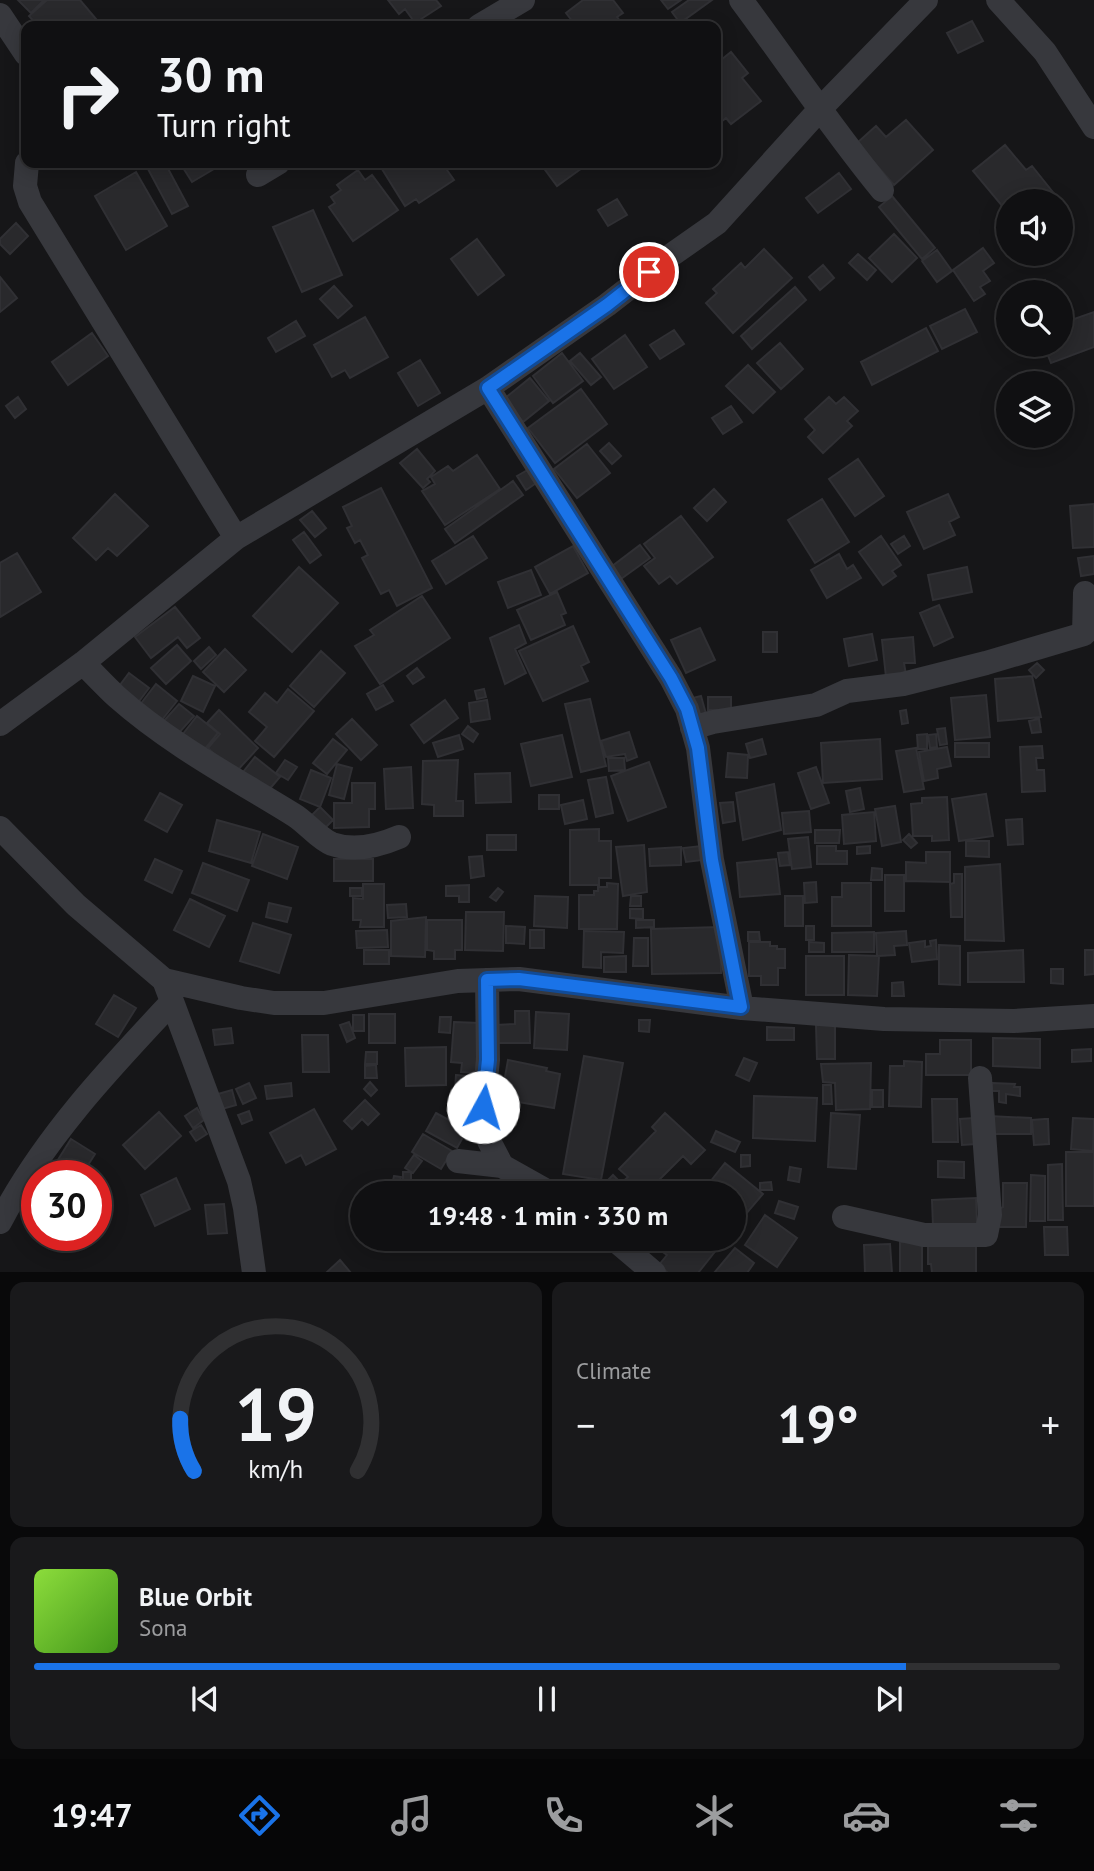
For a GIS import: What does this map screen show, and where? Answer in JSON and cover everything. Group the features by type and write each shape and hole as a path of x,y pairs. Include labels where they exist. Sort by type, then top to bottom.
{"street":[{"path":"487,21 523,0"},
{"path":"741,0 821,108 843,143 882,190"},
{"path":"0,724 83,663 236,538 488,388 718,223 821,108 926,0"},
{"path":"998,0 1045,52 1094,127"},
{"path":"0,15 21,46"},
{"path":"27,168 25,186 30,202 236,538"},
{"path":"488,388 671,678 687,709 698,748 712,860 741,1007"},
{"path":"692,728 816,705 847,691 903,684 1089,633 1085,593"},
{"path":"83,663 117,697 153,725 225,774 300,818 325,840 345,847 361,848 379,845 399,837"},
{"path":"0,828 76,905 168,991 239,1181 254,1272"},
{"path":"487,980 488,1060 483,1107 489,1141 502,1166"},
{"path":"168,991 295,1004 324,1003 458,981 530,980 741,1007 884,1019 1014,1021 1094,1016"},
{"path":"0,1222 27,1174 168,991"},
{"path":"844,1217 924,1235 986,1235 989,1216 981,1078"},
{"path":"458,1161 502,1166 529,1181"},
{"path":"629,1251 654,1272"}],"building":[{"path":"18,0 44,0 31,13"},
{"path":"47,0 80,0 96,19 34,21 29,16"},
{"path":"388,0 436,0 441,6 418,21 414,21 405,9 399,14"},
{"path":"583,0 613,0 623,13 617,17 620,21 572,21 566,13"},
{"path":"661,0 681,0 668,9"},
{"path":"689,0 712,0 683,21 679,21 672,12"},
{"path":"972,21 983,41 958,53 947,33"},
{"path":"731,52 748,73 742,78 761,101 731,124 726,118 721,122 721,60"},
{"path":"906,120 933,150 894,185 857,143 876,126 886,137"},
{"path":"1005,145 1026,170 1032,166 1050,189 996,189 996,199 973,171"},
{"path":"168,168 188,206 172,214 148,169"},
{"path":"183,168 216,168 192,182"},
{"path":"446,168 454,180 419,203 416,199 405,206 382,169"},
{"path":"544,168 582,168 557,186"},
{"path":"358,170 365,180 372,175 398,210 353,241 329,207 335,203 331,197 341,190 337,185"},
{"path":"136,172 167,226 126,250 95,196"},
{"path":"839,173 851,189 818,213 806,198"},
{"path":"892,196 935,248 922,259 879,207"},
{"path":"617,199 627,215 608,226 598,210"},
{"path":"313,210 342,275 302,292 273,227"},
{"path":"16,223 28,236 10,254 0,244 0,239"},
{"path":"894,234 917,258 892,282 869,258"},
{"path":"477,239 504,275 478,295 451,259"},
{"path":"983,248 994,263 983,271 990,281 980,287 985,294 974,301 953,270"},
{"path":"764,249 792,278 733,333 706,303 717,293 713,289 741,263 745,268"},
{"path":"937,250 952,271 937,282 922,261"},
{"path":"858,254 876,270 867,280 849,263"},
{"path":"823,265 834,278 820,290 809,277"},
{"path":"0,277 17,298 0,312"},
{"path":"334,286 352,306 338,318 320,299"},
{"path":"795,287 806,300 752,349 741,336"},
{"path":"965,309 977,332 942,349 930,326"},
{"path":"1094,312 1094,347 1073,355 1073,319"},
{"path":"365,317 388,357 350,378 345,370 332,377 314,345"},
{"path":"296,321 305,336 276,352 268,338"},
{"path":"926,328 938,351 872,385 861,362"},
{"path":"674,330 684,344 660,359 650,345"},
{"path":"92,333 108,356 68,385 52,362"},
{"path":"625,335 647,367 614,389 592,359"},
{"path":"780,343 803,369 781,389 757,363"},
{"path":"562,353 583,381 553,403 533,376"},
{"path":"580,353 601,377 591,385 570,361"},
{"path":"1049,357 1067,357 1051,363"},
{"path":"420,360 440,393 418,406 398,373"},
{"path":"748,365 775,392 753,413 726,386"},
{"path":"530,378 549,401 523,422 504,399"},
{"path":"581,389 607,424 555,463 528,428"},
{"path":"18,397 26,409 15,418 6,406"},
{"path":"829,397 836,404 844,397 858,411 847,421 852,426 823,453 808,437 815,430 805,419"},
{"path":"731,406 742,422 723,434 712,418"},
{"path":"609,443 621,456 612,464 600,451"},
{"path":"587,444 610,473 577,498 554,469"},
{"path":"417,449 435,471 427,479 430,482 423,488 400,463"},
{"path":"477,455 500,489 445,525 422,491 435,484 431,477 448,466 453,471"},
{"path":"858,459 884,496 855,516 829,479"},
{"path":"531,468 539,481 526,490 517,476"},
{"path":"513,481 523,495 455,543 445,529"},
{"path":"381,488 432,588 397,606 389,590 381,594 362,558 368,555 360,540 355,543 347,528 352,526 343,507"},
{"path":"714,489 726,502 707,521 694,508"},
{"path":"115,494 148,526 117,556 108,548 96,560 73,538"},
{"path":"948,494 959,517 949,522 955,535 924,549 907,512"},
{"path":"822,499 849,542 815,563 788,520"},
{"path":"1094,504 1094,547 1073,548 1070,506"},
{"path":"312,511 326,528 315,537 300,520"},
{"path":"681,516 713,557 677,584 670,576 659,584 644,566 655,558 644,544"},
{"path":"304,532 321,555 310,563 293,540"},
{"path":"473,536 487,558 446,584 432,561"},
{"path":"881,536 901,565 892,571 896,576 883,585 859,552"},
{"path":"904,536 910,546 898,554 891,544"},
{"path":"640,545 650,558 621,579 611,567"},
{"path":"573,546 588,573 550,594 535,567"},
{"path":"17,553 41,592 0,617 0,563"},
{"path":"839,554 847,569 853,565 861,578 827,598 811,570"},
{"path":"1094,556 1094,574 1081,576 1078,558"},
{"path":"299,567 338,603 292,652 253,616"},
{"path":"967,567 972,592 933,600 928,575"},
{"path":"531,570 541,595 508,608 498,582"},
{"path":"557,592 566,613 561,615 565,625 531,640 517,610"},
{"path":"422,596 450,638 380,684 355,646 374,635 370,630"},
{"path":"939,605 953,637 934,646 920,613"},
{"path":"175,607 200,638 187,648 178,637 151,658 135,637"},
{"path":"519,625 526,643 515,649 526,673 505,684 490,638"},
{"path":"573,626 589,662 581,666 588,681 543,701 519,651"},
{"path":"700,628 715,660 686,673 671,640"},
{"path":"763,632 777,632 777,652 763,652"},
{"path":"872,634 877,660 849,666 844,639"},
{"path":"913,637 915,663 904,663 906,675 886,677 882,640"},
{"path":"177,645 191,661 166,684 151,668"},
{"path":"209,647 216,655 201,669 194,661"},
{"path":"225,649 246,670 224,692 203,672"},
{"path":"321,651 345,673 314,707 290,686"},
{"path":"1037,663 1044,670 1036,678 1029,670"},
{"path":"417,668 424,677 413,684 407,676"},
{"path":"129,673 149,688 134,708 114,693"},
{"path":"193,676 215,686 203,712 181,701"},
{"path":"1032,676 1041,717 998,721 995,679"},
{"path":"156,684 177,701 157,726 136,710"},
{"path":"383,685 393,701 376,710 367,694"},
{"path":"288,689 314,711 274,757 255,741 267,727 249,712 265,693 277,703"},
{"path":"484,689 486,697 477,699 475,691"},
{"path":"986,695 990,737 955,740 951,698"},
{"path":"701,696 708,721 697,724 689,699"},
{"path":"708,697 731,697 731,710 708,710"},
{"path":"590,699 606,766 581,772 565,704"},
{"path":"445,700 458,718 424,743 411,725"},
{"path":"487,700 490,719 471,722 469,703"},
{"path":"179,704 194,716 178,734 163,722"},
{"path":"219,710 258,748 235,773 208,748 220,734 207,723"},
{"path":"906,710 908,723 902,724 900,711"},
{"path":"197,716 218,733 200,755 179,739"},
{"path":"352,719 377,745 361,760 336,734"},
{"path":"1039,719 1041,732 1032,733 1029,721"},
{"path":"468,726 478,734 473,742 462,734"},
{"path":"945,728 947,744 940,745 937,729"},
{"path":"629,732 637,757 627,761 625,754 606,757 601,741"},
{"path":"927,734 927,749 918,749 917,735"},
{"path":"936,734 937,747 930,748 928,735"},
{"path":"459,735 463,749 438,757 433,743"},
{"path":"562,735 572,777 531,786 521,744"},
{"path":"333,739 347,750 327,774 313,763"},
{"path":"762,739 766,754 750,758 746,744"},
{"path":"880,739 882,779 823,783 821,743"},
{"path":"955,743 989,743 989,757 955,757"},
{"path":"1042,746 1043,758 1036,758 1037,770 1044,770 1045,791 1022,792 1020,747"},
{"path":"947,747 951,766 937,769 938,778 924,781 919,752"},
{"path":"916,748 924,789 904,792 896,751"},
{"path":"728,753 748,755 747,778 726,777"},
{"path":"255,757 280,777 267,792 243,772"},
{"path":"608,758 624,758 625,770 609,771"},
{"path":"285,760 297,767 288,780 276,773"},
{"path":"458,760 456,801 463,801 463,816 434,816 434,805 422,804 423,761"},
{"path":"649,762 666,807 628,821 611,776"},
{"path":"337,764 352,768 344,799 329,795"},
{"path":"411,767 413,808 386,809 384,769"},
{"path":"816,767 829,803 811,809 798,773"},
{"path":"311,770 331,778 320,807 300,799"},
{"path":"510,773 511,802 476,803 475,774"},
{"path":"606,777 613,813 596,817 588,780"},
{"path":"352,783 375,783 375,809 369,809 369,827 334,828 334,803 352,803"},
{"path":"774,784 781,830 743,840 736,793"},
{"path":"860,788 864,809 850,812 846,791"},
{"path":"160,793 182,805 167,832 145,820"},
{"path":"986,794 993,836 959,841 952,799"},
{"path":"539,795 559,795 559,809 539,809"},
{"path":"947,797 949,840 932,841 932,836 913,836 911,804 922,803 922,798"},
{"path":"583,800 587,819 565,824 561,805"},
{"path":"733,802 735,821 723,823 720,803"},
{"path":"895,806 901,842 882,846 875,809"},
{"path":"320,807 333,820 324,829 311,816"},
{"path":"809,811 811,832 784,834 782,813"},
{"path":"874,812 876,841 844,844 842,815"},
{"path":"1022,819 1023,844 1008,845 1006,820"},
{"path":"217,820 260,832 251,863 209,851"},
{"path":"599,829 599,841 611,841 611,878 599,878 599,885 570,885 570,830"},
{"path":"815,830 840,830 839,843 815,843"},
{"path":"263,834 298,847 287,879 252,866"},
{"path":"909,834 917,843 911,848 903,840"},
{"path":"487,835 516,835 516,850 487,850"},
{"path":"808,837 811,867 792,869 788,839"},
{"path":"966,841 989,841 989,857 966,856"},
{"path":"644,845 647,892 623,896 616,847"},
{"path":"701,846 703,860 686,862 683,848"},
{"path":"817,846 836,846 836,851 847,851 847,864 817,864"},
{"path":"870,846 870,853 857,854 857,847"},
{"path":"681,847 681,865 650,866 649,849"},
{"path":"788,852 790,865 780,866 778,853"},
{"path":"926,852 950,852 950,882 906,881 906,862 926,863"},
{"path":"482,856 484,876 471,878 469,857"},
{"path":"155,859 182,871 172,893 145,880"},
{"path":"334,859 373,859 373,881 334,881"},
{"path":"776,859 780,894 740,897 737,863"},
{"path":"203,863 249,880 237,911 192,893"},
{"path":"1000,864 1004,941 965,940 965,867"},
{"path":"872,868 882,869 882,880 871,880"},
{"path":"954,874 962,874 962,917 951,917 950,884 954,883"},
{"path":"885,875 904,875 904,911 885,911"},
{"path":"816,882 817,902 805,903 804,883"},
{"path":"607,883 618,884 617,929 579,929 579,895 594,895 598,887 607,887"},
{"path":"842,883 871,883 871,926 832,926 832,897 842,897"},
{"path":"363,884 384,884 384,927 360,927 361,920 353,920 353,898 363,899"},
{"path":"469,885 469,902 459,902 459,896 446,896 446,886"},
{"path":"350,888 362,888 362,896 350,896"},
{"path":"498,888 503,892 496,901 490,897"},
{"path":"535,896 568,897 567,928 534,926"},
{"path":"631,896 641,896 641,906 630,906"},
{"path":"785,896 803,896 803,926 785,926"},
{"path":"190,899 225,916 209,947 174,930"},
{"path":"269,903 291,908 287,922 266,917"},
{"path":"406,904 407,917 388,918 387,905"},
{"path":"630,909 643,909 643,919 630,918"},
{"path":"466,912 504,912 503,951 465,950"},
{"path":"426,917 425,957 391,956 391,921"},
{"path":"427,920 462,920 462,950 455,950 455,959 434,959 434,951 427,950"},
{"path":"636,920 654,920 654,927 636,928"},
{"path":"253,923 291,935 279,973 240,961"},
{"path":"506,926 525,927 524,944 506,943"},
{"path":"806,926 814,926 814,940 806,940"},
{"path":"720,927 721,973 652,974 651,929"},
{"path":"387,930 388,947 357,948 356,931"},
{"path":"530,930 544,930 544,948 530,948"},
{"path":"584,931 624,932 623,953 601,952 601,968 583,967"},
{"path":"906,931 907,945 894,946 895,955 877,956 876,933"},
{"path":"748,932 759,932 760,941 748,941"},
{"path":"874,932 874,952 832,952 832,933"},
{"path":"634,938 648,938 648,966 633,966"},
{"path":"936,940 937,959 912,962 909,943 925,941 925,947 931,946 930,941"},
{"path":"749,942 770,942 770,946 785,949 785,968 778,968 778,985 761,985 761,976 749,976"},
{"path":"809,942 824,943 824,952 809,952"},
{"path":"939,945 960,946 960,985 939,984"},
{"path":"364,950 389,950 389,964 364,964"},
{"path":"1023,950 1024,982 968,982 968,953"},
{"path":"1085,950 1094,950 1094,974 1085,975"},
{"path":"849,955 879,956 877,996 848,995"},
{"path":"626,956 626,972 604,972 604,957"},
{"path":"806,956 844,956 844,995 806,995"},
{"path":"1051,969 1063,969 1063,984 1051,983"},
{"path":"903,982 904,996 892,996 892,983"},
{"path":"114,995 136,1008 118,1037 96,1024"},
{"path":"515,1011 529,1011 530,1043 496,1043 496,1025 515,1024"},
{"path":"536,1012 569,1014 567,1050 534,1048"},
{"path":"369,1014 395,1014 395,1043 369,1043"},
{"path":"353,1015 364,1015 364,1031 353,1031"},
{"path":"440,1017 451,1017 450,1033 439,1032"},
{"path":"639,1020 650,1020 649,1032 639,1031"},
{"path":"349,1022 355,1038 347,1042 340,1025"},
{"path":"454,1022 479,1023 476,1073 461,1072 462,1063 451,1062"},
{"path":"816,1025 835,1025 835,1059 817,1059"},
{"path":"767,1027 794,1028 794,1040 767,1040"},
{"path":"231,1028 233,1043 215,1045 213,1030"},
{"path":"302,1035 328,1035 329,1072 303,1072"},
{"path":"993,1038 1040,1039 1040,1068 993,1066"},
{"path":"940,1040 971,1040 971,1075 926,1075 926,1054 940,1054"},
{"path":"446,1047 446,1085 406,1086 405,1048"},
{"path":"1091,1049 1091,1061 1072,1062 1072,1050"},
{"path":"366,1052 377,1052 377,1064 365,1064"},
{"path":"584,1056 623,1063 601,1180 563,1174"},
{"path":"744,1058 757,1063 749,1081 736,1075"},
{"path":"508,1060 547,1068 546,1071 560,1074 554,1108 501,1099"},
{"path":"904,1061 922,1062 921,1107 889,1106 890,1066 904,1066"},
{"path":"871,1063 870,1109 836,1110 835,1083 823,1082 821,1064"},
{"path":"376,1065 377,1078 365,1078 365,1066"},
{"path":"456,1075 476,1077 474,1092 455,1090"},
{"path":"370,1082 377,1090 371,1096 364,1089"},
{"path":"249,1083 256,1098 243,1104 236,1089"},
{"path":"291,1083 292,1096 267,1099 265,1086"},
{"path":"992,1083 1015,1084 1014,1087 1020,1087 1020,1096 1006,1094 1006,1103 999,1102 999,1091 992,1091"},
{"path":"823,1085 831,1085 832,1104 823,1104"},
{"path":"232,1090 236,1105 222,1109 218,1094"},
{"path":"872,1090 883,1090 883,1107 872,1107"},
{"path":"754,1096 817,1098 815,1141 753,1138"},
{"path":"932,1099 957,1099 958,1142 933,1142"},
{"path":"365,1100 379,1114 368,1125 362,1119 352,1129 344,1121"},
{"path":"197,1108 204,1120 193,1128 185,1116"},
{"path":"314,1109 336,1149 306,1165 301,1155 286,1163 270,1133"},
{"path":"249,1111 252,1120 242,1124 238,1115"},
{"path":"159,1112 181,1136 145,1169 123,1145"},
{"path":"436,1113 467,1130 457,1148 426,1131"},
{"path":"665,1113 705,1150 691,1164 683,1156 660,1181 623,1181 628,1177 619,1169 656,1131 652,1127"},
{"path":"831,1113 860,1115 856,1169 828,1167"},
{"path":"989,1116 1031,1118 1031,1134 988,1134"},
{"path":"974,1118 976,1144 962,1145 960,1119"},
{"path":"1073,1118 1094,1119 1093,1151 1071,1149"},
{"path":"1048,1119 1049,1144 1034,1145 1032,1120"},
{"path":"201,1125 207,1134 196,1141 190,1132"},
{"path":"716,1131 740,1142 735,1152 711,1142"},
{"path":"423,1134 452,1151 441,1169 412,1152"},
{"path":"71,1139 95,1154 91,1160 58,1160"},
{"path":"1066,1152 1094,1152 1094,1206 1066,1206"},
{"path":"414,1155 422,1161 413,1173 405,1168"},
{"path":"741,1155 750,1155 750,1166 741,1167"},
{"path":"938,1161 964,1162 964,1178 938,1177"},
{"path":"725,1163 763,1194 746,1214 746,1181 711,1181"},
{"path":"1062,1164 1063,1220 1048,1220 1048,1165"},
{"path":"790,1167 801,1169 799,1182 788,1180"},
{"path":"403,1172 411,1172 411,1181 403,1181"},
{"path":"613,1175 619,1181 607,1181"},
{"path":"1031,1175 1045,1176 1045,1221 1030,1221"},
{"path":"394,1176 401,1177 400,1181 393,1181"},
{"path":"176,1178 190,1209 155,1226 141,1195"},
{"path":"771,1182 772,1190 760,1190 760,1183"},
{"path":"1003,1183 1027,1183 1026,1227 994,1227 994,1211 1003,1207"},
{"path":"976,1198 977,1224 933,1226 932,1200"},
{"path":"779,1201 798,1207 794,1219 775,1213"},
{"path":"224,1204 227,1233 208,1234 205,1205"},
{"path":"765,1215 797,1238 777,1267 746,1244"},
{"path":"1044,1227 1067,1227 1068,1255 1045,1255"},
{"path":"900,1242 922,1242 922,1272 900,1272"},
{"path":"928,1243 976,1243 976,1272 932,1272 931,1264 928,1264"},
{"path":"890,1244 892,1272 865,1272 864,1245"},
{"path":"661,1251 715,1251 699,1272 667,1272 659,1265 667,1255"},
{"path":"732,1251 739,1251 754,1263 748,1272 715,1272"},
{"path":"340,1260 350,1272 327,1272"}],"route":[{"path":"483,1107 488,1060 487,980 519,979 741,1007 712,860 698,748 687,709 671,678 488,388 607,305 649,272"}]}
